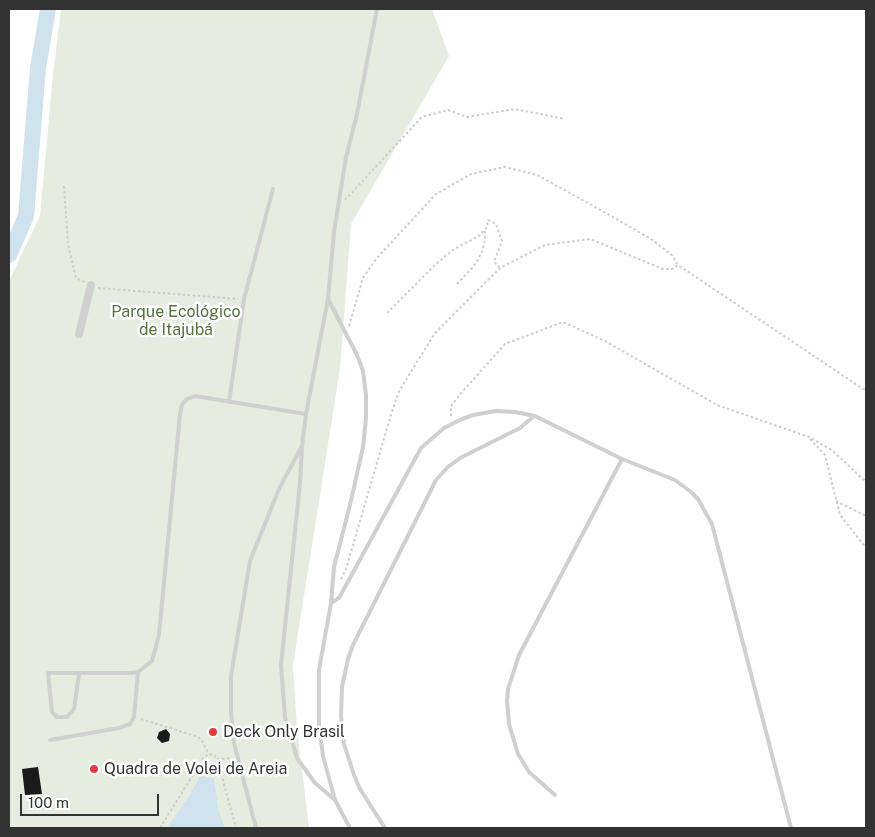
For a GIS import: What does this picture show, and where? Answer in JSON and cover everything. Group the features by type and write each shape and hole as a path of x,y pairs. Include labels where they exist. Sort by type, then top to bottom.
{"street":[{"path":"79,334 91,285"}],"lane":[{"path":"335,800 315,783 297,758 285,717 281,665 306,414 328,299 334,232 346,157 357,114 377,9"},
{"path":"229,402 244,299 273,189"},
{"path":"328,299 347,333 363,371 366,418 363,447 334,567 331,603 319,670 319,725 323,756 335,800 350,828"},
{"path":"78,674 74,709 67,717 57,717 52,712 48,673 138,672 152,661 159,635 180,414 182,405 187,399 195,396 306,414"},
{"path":"331,603 340,598 421,448 452,424 473,415 496,411 534,416 622,459 675,480 698,499 708,515 790,828"},
{"path":"385,828 360,790 344,744 341,701 345,673 353,645 436,480 460,458 520,428 534,416"},
{"path":"256,828 234,743 231,711 231,676 250,561 279,489 302,446"},
{"path":"555,795 529,772 516,750 511,735 508,713 510,683 519,656 622,459"},
{"path":"50,740 119,728 130,724 134,717 138,672"}],"path":[{"path":"338,209 422,116 448,110 467,117 515,109 565,119"},
{"path":"347,333 363,278 376,259 436,194 471,174 505,167 537,175 651,239 673,256 678,265 866,391"},
{"path":"64,186 68,245 76,278 100,289 157,291 216,298 244,299"},
{"path":"386,313 454,249 479,236 488,220 493,221 499,230 502,240 494,262 500,268"},
{"path":"457,284 474,266 482,252 484,230"},
{"path":"338,586 346,569 399,391 435,333 500,268 545,245 590,239 662,269 672,269 678,265"},
{"path":"452,424 451,406 462,391 506,344 563,322 605,341 717,405 809,437 833,451 866,482"},
{"path":"809,437 824,454 840,515 866,548"},
{"path":"836,500 866,516"},
{"path":"134,717 198,737 202,741 209,754 214,755 217,759 236,828"},
{"path":"160,828 204,757 209,754"},
{"path":"217,759 238,757"}],"green space":[{"name":"Parque Ecológico de Itajubá","path":"61,9 432,9 449,56 351,224 340,369 293,665 297,729 309,828 9,828 9,281 40,216"}],"water":[{"path":"200,776 214,778 218,809 225,828 167,828 189,796"}],"building":[{"path":"166,729 170,734 169,741 162,743 157,738 159,732"},
{"path":"38,767 42,794 25,795 22,769"}],"waterway":[{"path":"9,255 26,216 38,68 48,9"}],"place":[{"name":"Deck Only Brasil","path":"213,732"},
{"name":"Quadra de Volei de Areia","path":"94,769"}]}
